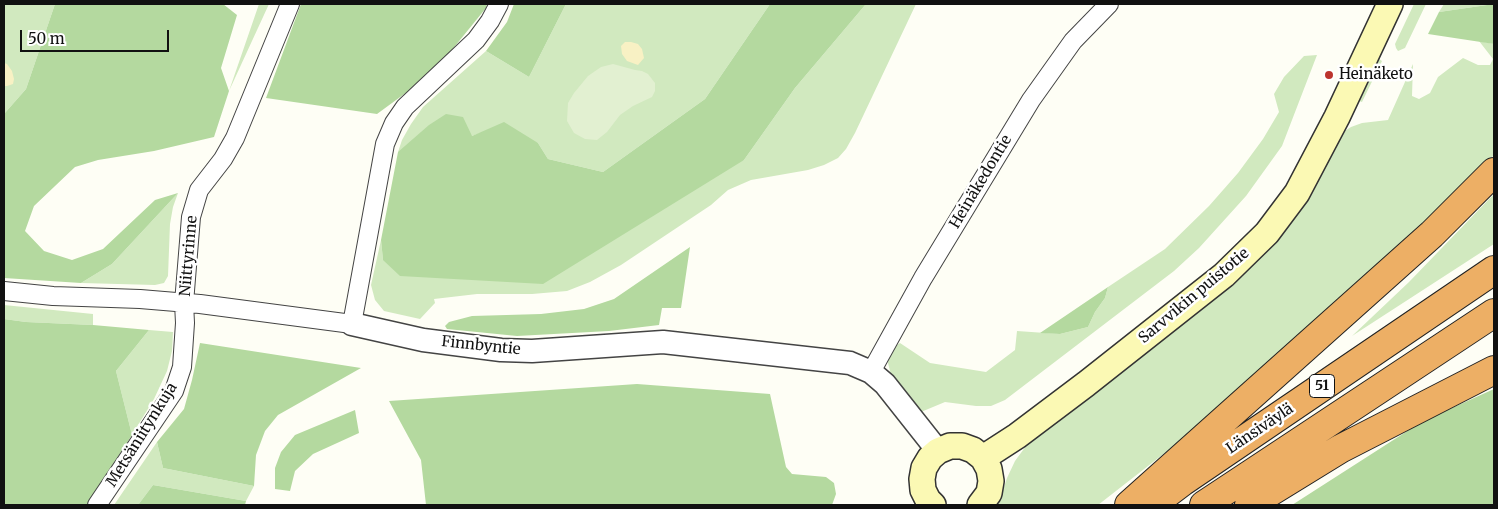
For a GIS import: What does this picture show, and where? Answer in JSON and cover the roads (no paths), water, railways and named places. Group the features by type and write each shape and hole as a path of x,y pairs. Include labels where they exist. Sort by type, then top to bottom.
{"highway":[{"path":"1128,505 1432,234 1494,172"},
{"name":"Länsiväylä","path":"1151,505 1190,476 1494,270"},
{"name":"51","path":"1204,505 1494,313"},
{"path":"1250,505 1340,449 1494,370"}],"main road":[{"name":"Sarvvikin puistotie","path":"983,458 1017,436 1094,379 1224,275 1267,233 1297,192 1337,117 1390,4"},
{"path":"928,504 923,490 924,468 930,458 938,451 950,446 962,446 974,450 983,458 989,469 991,481 989,493 980,505"}],"street":[{"name":"Niittyrinne","path":"290,4 235,138 223,160 198,190 191,217 184,303 352,324"},
{"path":"352,324 386,144 394,123 405,107 476,40 490,21 499,4"},
{"name":"Heinäkedontie","path":"871,372 922,278 1031,100 1073,41 1109,4"},
{"path":"4,291 53,296 140,299 184,303"},
{"name":"Metsäniitynkuja","path":"97,505 174,391 182,367 185,322 184,303"},
{"name":"Finnbyntie","path":"352,324 423,340 501,350 532,351 663,342 850,364 871,372 885,384 938,451"}],"place":[{"name":"Heinäketo","path":"1329,75"}]}
